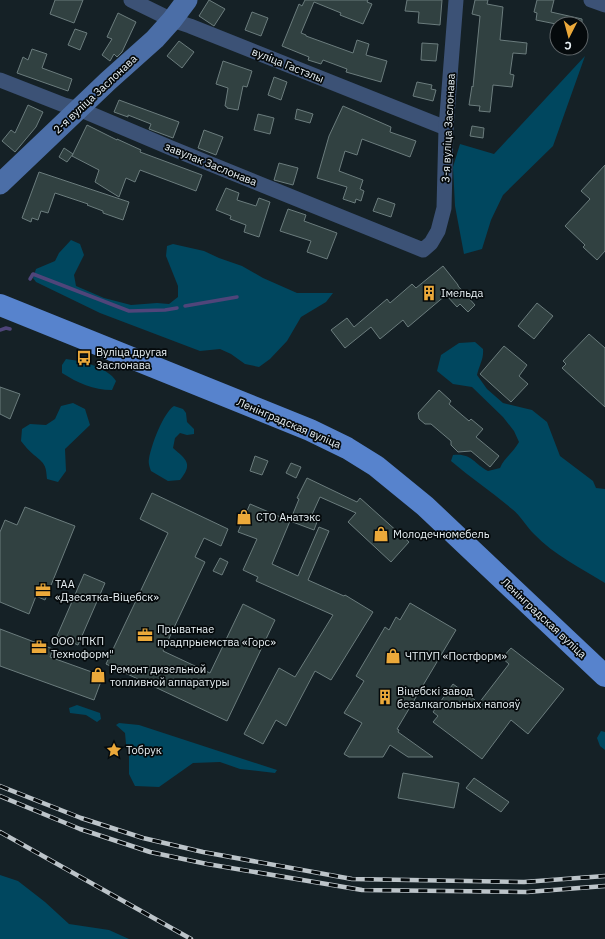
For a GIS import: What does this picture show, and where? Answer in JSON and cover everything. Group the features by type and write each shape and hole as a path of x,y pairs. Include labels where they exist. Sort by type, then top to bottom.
{"main road":[{"name":"2-я вуліца Заслонава","path":"0,184 155,39 172,20 186,0"},
{"name":"Ленінградская вуліца","path":"0,291 179,370 312,423 350,442 381,454 433,496 605,659"},
{"name":"Ленінградская вуліца","path":"0,306 179,370"},
{"name":"Ленінградская вуліца","path":"350,442 376,466 425,506 605,676"}],"street":[{"name":"вуліца Гастэлы","path":"130,0 172,20 446,128"},
{"name":"3-я вуліца Заслонава","path":"422,250 431,243 438,231 444,208 446,128 456,0"},
{"path":"591,0 605,5"},
{"name":"завулак Заслонава","path":"0,80 79,109 422,250"}],"shaded area":[{"path":"585,56 553,146 503,195 491,220 482,249 464,254 455,206 453,167 460,144 494,154"},
{"path":"71,240 80,244 84,255 74,275 76,286 104,298 131,305 157,303 169,304 178,297 178,286 166,256 167,246 173,244 204,251 242,266 263,278 297,293 333,293 326,302 301,317 287,341 270,359 259,367 245,364 231,354 220,349 200,351 100,313 36,282 33,278 36,269 55,261 59,253"},
{"path":"475,342 483,349 482,359 477,375 487,389 503,403 532,410 547,422 560,456 593,481 596,488 605,489 605,583 568,561 542,542 515,512 451,461 453,455 459,455 472,459 488,471 500,468 519,442 514,431 503,417 472,387 453,384 437,371 441,355 459,343"},
{"path":"66,359 86,363 107,372 116,381 112,390 98,389 86,385 62,373 62,365"},
{"path":"73,403 85,409 90,425 65,449 66,471 58,482 47,479 44,465 21,441 22,429 30,424 46,425 55,419 61,406"},
{"path":"174,406 183,409 186,413 187,422 194,429 194,434 187,435 180,433 175,438 173,448 185,459 187,466 184,475 180,480 168,481 151,471 149,461 152,446 158,430 166,415"},
{"path":"77,705 100,713 101,719 97,722 86,715 70,713 69,708"},
{"path":"119,723 139,725 277,770 275,773 240,769 220,762 193,763 159,787 135,786 129,774 129,755 125,733 116,725"},
{"path":"601,731 605,732 605,750 600,746 597,738"},
{"path":"0,875 18,881 45,902 69,924 109,930 129,939 0,939"}],"building":[{"path":"55,0 83,0 74,23 50,14"},
{"path":"209,0 225,9 214,26 199,16"},
{"path":"305,0 368,0 367,2 372,4 363,24 340,15 341,13 314,2 301,33 353,53 357,40 369,44 366,55 387,61 381,82 346,72 347,69 323,60 321,64 308,60 309,57 282,46 299,4 302,6"},
{"path":"407,0 442,0 440,25 418,23 419,12 405,11"},
{"path":"475,0 488,0 487,4 503,7 500,40 527,43 526,54 513,53 510,74 514,75 512,87 493,85 490,112 479,111 480,106 469,105 472,86 473,87 480,16 472,14"},
{"path":"537,0 554,0 551,12 569,16 549,16 549,23 536,20 537,13 534,12"},
{"path":"252,12 268,18 261,36 245,30"},
{"path":"118,13 136,22 122,52 117,57 114,54 110,61 102,55 112,39 107,37"},
{"path":"75,29 87,33 80,50 68,45"},
{"path":"179,41 194,52 182,68 167,56"},
{"path":"422,43 438,44 436,61 421,60"},
{"path":"32,49 47,54 42,68 72,79 68,91 17,73 23,57 28,60"},
{"path":"223,61 252,71 247,87 243,86 238,110 227,108 225,106 228,88 216,84"},
{"path":"274,77 287,82 281,100 268,95"},
{"path":"417,82 432,85 431,89 436,90 433,101 413,96"},
{"path":"119,100 179,122 173,138 149,129 151,124 128,115 128,117 114,112"},
{"path":"28,105 43,112 36,127 15,152 2,141 11,130 15,133"},
{"path":"343,106 391,127 390,132 416,141 410,157 362,139 357,155 345,151 339,171 363,180 360,189 364,191 361,201 356,199 355,203 343,199 347,187 317,178 329,136"},
{"path":"297,109 313,114 310,123 295,119"},
{"path":"258,114 274,118 270,134 254,130"},
{"path":"87,125 141,150 140,152 202,175 196,191 140,170 135,182 126,178 119,197 95,182 99,170 72,156"},
{"path":"472,126 484,128 483,138 470,136"},
{"path":"204,130 223,137 216,155 198,148"},
{"path":"64,148 73,154 67,162 59,157"},
{"path":"279,163 298,168 293,185 274,180"},
{"path":"605,165 605,251 597,260 583,247 585,245 565,226 590,199 581,191"},
{"path":"39,172 129,202 123,220 103,213 103,211 87,205 88,204 55,193 48,213 41,211 38,220 32,218 31,222 22,218"},
{"path":"226,188 239,193 237,200 256,206 259,198 270,202 259,237 244,232 246,225 230,219 231,216 216,210"},
{"path":"378,198 395,204 391,217 373,211"},
{"path":"288,209 306,215 304,221 337,233 327,259 307,252 311,241 280,231"},
{"path":"443,266 475,305 468,312 460,304 457,307 446,295 408,327 403,320 380,339 371,327 345,348 331,330 347,318 354,327 387,299 390,303 412,284 416,288"},
{"path":"537,303 553,316 534,339 518,326"},
{"path":"589,334 605,348 605,407 562,368 566,364 563,361"},
{"path":"504,346 527,365 519,376 528,384 511,402 480,374"},
{"path":"0,387 20,394 10,419 0,414"},
{"path":"439,390 451,401 449,404 469,421 471,419 483,429 476,437 499,456 490,467 471,451 458,452 451,445 451,441 431,424 425,424 419,419 418,413"},
{"path":"255,456 268,461 262,475 250,471"},
{"path":"291,463 301,467 296,478 286,473"},
{"path":"307,478 357,502 360,498 409,542 391,562 348,522 356,513 320,497 310,519 317,522 314,530 290,521 299,499 297,498"},
{"name":"Прыватнае прадпрыемства «Горс»","path":"152,493 228,529 221,546 204,538 195,557 205,562 163,651 210,673 243,604 275,620 227,721 106,664 168,533 140,519"},
{"path":"250,504 290,521 272,564 298,576 319,527 329,531 308,580 344,596 345,595 373,612 331,680 315,671 286,726 276,720 263,744 244,734 279,668 295,677 333,615 256,581 258,577 243,570 257,539 238,532"},
{"path":"25,507 75,526 45,600 36,596 29,614 0,602 0,532 5,520 17,525"},
{"path":"220,558 228,562 222,575 213,571"},
{"path":"84,574 105,583 78,645 57,636"},
{"name":"Віцебскі завод безалкагольных напояў","path":"410,603 456,630 397,729 399,730 398,732 433,757 408,757 390,745 383,757 349,757 344,754 362,723 344,713 364,681 356,676 385,627 389,630 396,617 400,620"},
{"path":"0,629 53,649 50,657 103,676 94,700 0,666"},
{"path":"511,648 564,689 528,734 511,720 482,759 433,722 438,716 433,712 453,684 479,703 509,664 502,658"},
{"path":"403,773 459,783 454,808 398,798"},
{"path":"474,778 509,802 501,812 466,788"}],"waterway":[{"path":"30,279 33,274 129,311 165,310 177,308"},
{"path":"185,306 237,297"},
{"path":"0,330 6,328 10,329"}],"railway":[{"path":"0,786 81,818 143,838 203,852 352,879 524,882 605,876"},
{"path":"0,796 80,829 150,852 207,864 362,890 527,892 605,886"},
{"path":"0,832 191,939"}],"place":[{"name":"Імельда","path":"429,293"},
{"name":"Вуліца другая Заслонава","path":"84,358"},
{"name":"СТО Анатэкс","path":"244,517"},
{"name":"Молодечномебель","path":"381,534"},
{"name":"ТАА «Дзесятка-Віцебск»","path":"43,590"},
{"name":"Прыватнае прадпрыемства «Горс»","path":"145,635"},
{"name":"ООО \"ПКП Техноформ\"","path":"39,647"},
{"name":"ЧТПУП «Постформ»","path":"393,656"},
{"name":"Ремонт дизельной топливной аппаратуры","path":"98,675"},
{"name":"Віцебскі завод безалкагольных напояў","path":"385,697"},
{"name":"Тобрук","path":"114,750"}]}
